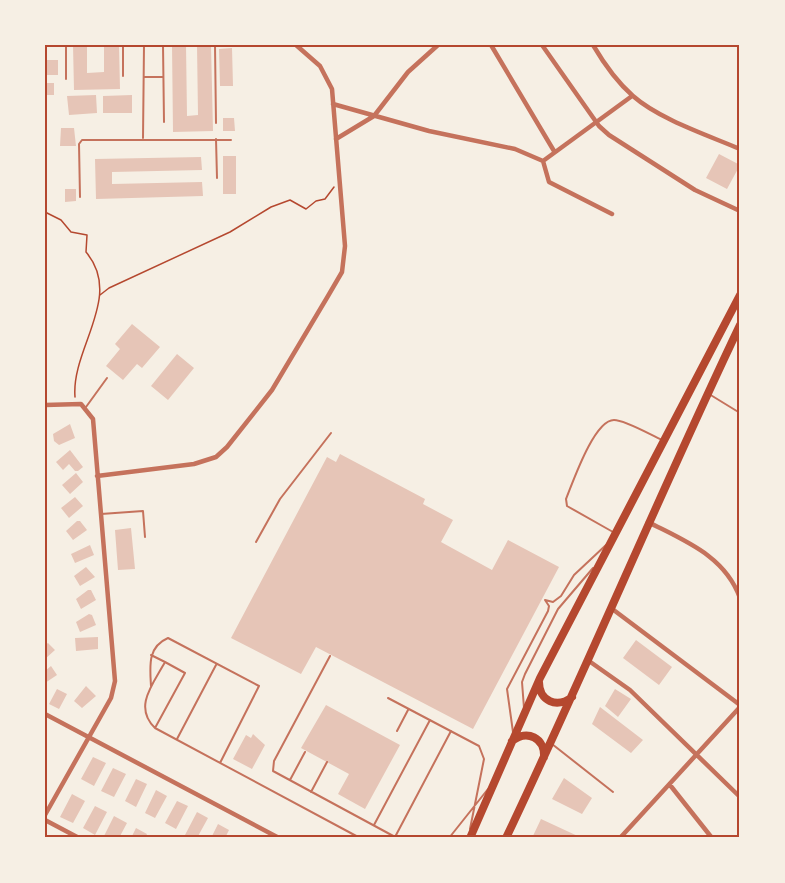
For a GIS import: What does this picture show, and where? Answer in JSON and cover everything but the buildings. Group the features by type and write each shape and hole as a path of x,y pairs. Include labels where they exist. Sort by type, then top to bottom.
{"highway":[{"path":"469,838 540,678 740,295"},
{"path":"506,838 575,693 648,522 740,325"},
{"path":"540,678 541,693 551,703 566,702 575,693"},
{"path":"508,747 516,738 532,736 543,746 543,762"}],"street":[{"path":"97,476 194,464 216,457 227,447 272,390 342,272 345,254 332,89 326,74 296,45"},
{"path":"336,139 374,116 408,72 438,45"},
{"path":"491,45 554,151"},
{"path":"542,45 595,121 622,144 694,190 740,211"},
{"path":"593,45 632,96 672,119 740,149"},
{"path":"543,161 632,96"},
{"path":"333,104 374,116 515,149 543,161"},
{"path":"543,161 549,182 612,214"},
{"path":"45,405 75,403 86,407 93,419 115,681 111,698 45,815"},
{"path":"648,522 706,553 730,577 740,598"},
{"path":"611,608 740,706 620,838"},
{"path":"588,661 630,690 740,797"},
{"path":"45,714 279,838"},
{"path":"670,785 712,838"},
{"path":"45,820 79,838"}],"lane":[{"path":"66,45 66,79"},
{"path":"123,45 123,76"},
{"path":"142,139 144,45"},
{"path":"163,45 164,122"},
{"path":"215,45 216,123"},
{"path":"144,77 163,77"},
{"path":"216,139 217,178"},
{"path":"80,196 79,141 231,140"},
{"path":"86,407 107,378"},
{"path":"708,393 740,413"},
{"path":"514,736 507,689 548,611 549,606 544,600 557,600 574,575 615,535 567,506 566,499 595,435 606,422 615,420 665,441"},
{"path":"256,542 280,499 331,434"},
{"path":"101,514 143,511 145,537"},
{"path":"524,714 522,682 525,674 558,609 603,558"},
{"path":"151,689 150,655 161,641 168,638 257,684 259,689 220,763"},
{"path":"150,655 185,673 156,728"},
{"path":"330,656 272,765 278,774 396,838 451,731"},
{"path":"165,662 144,701 144,709 156,728 360,838"},
{"path":"177,739 217,664"},
{"path":"387,698 475,743 483,752 484,759 469,838"},
{"path":"397,731 409,709"},
{"path":"374,825 430,720"},
{"path":"551,744 613,792"},
{"path":"290,780 305,752"},
{"path":"311,792 327,762"},
{"path":"449,838 493,782"}],"path":[{"path":"100,295 109,288 230,232 272,207 290,200 306,209 316,201 325,199 339,180"},
{"path":"45,212 61,220 71,232 87,235 86,252 97,264 100,295 95,322 75,374 75,403"}]}
